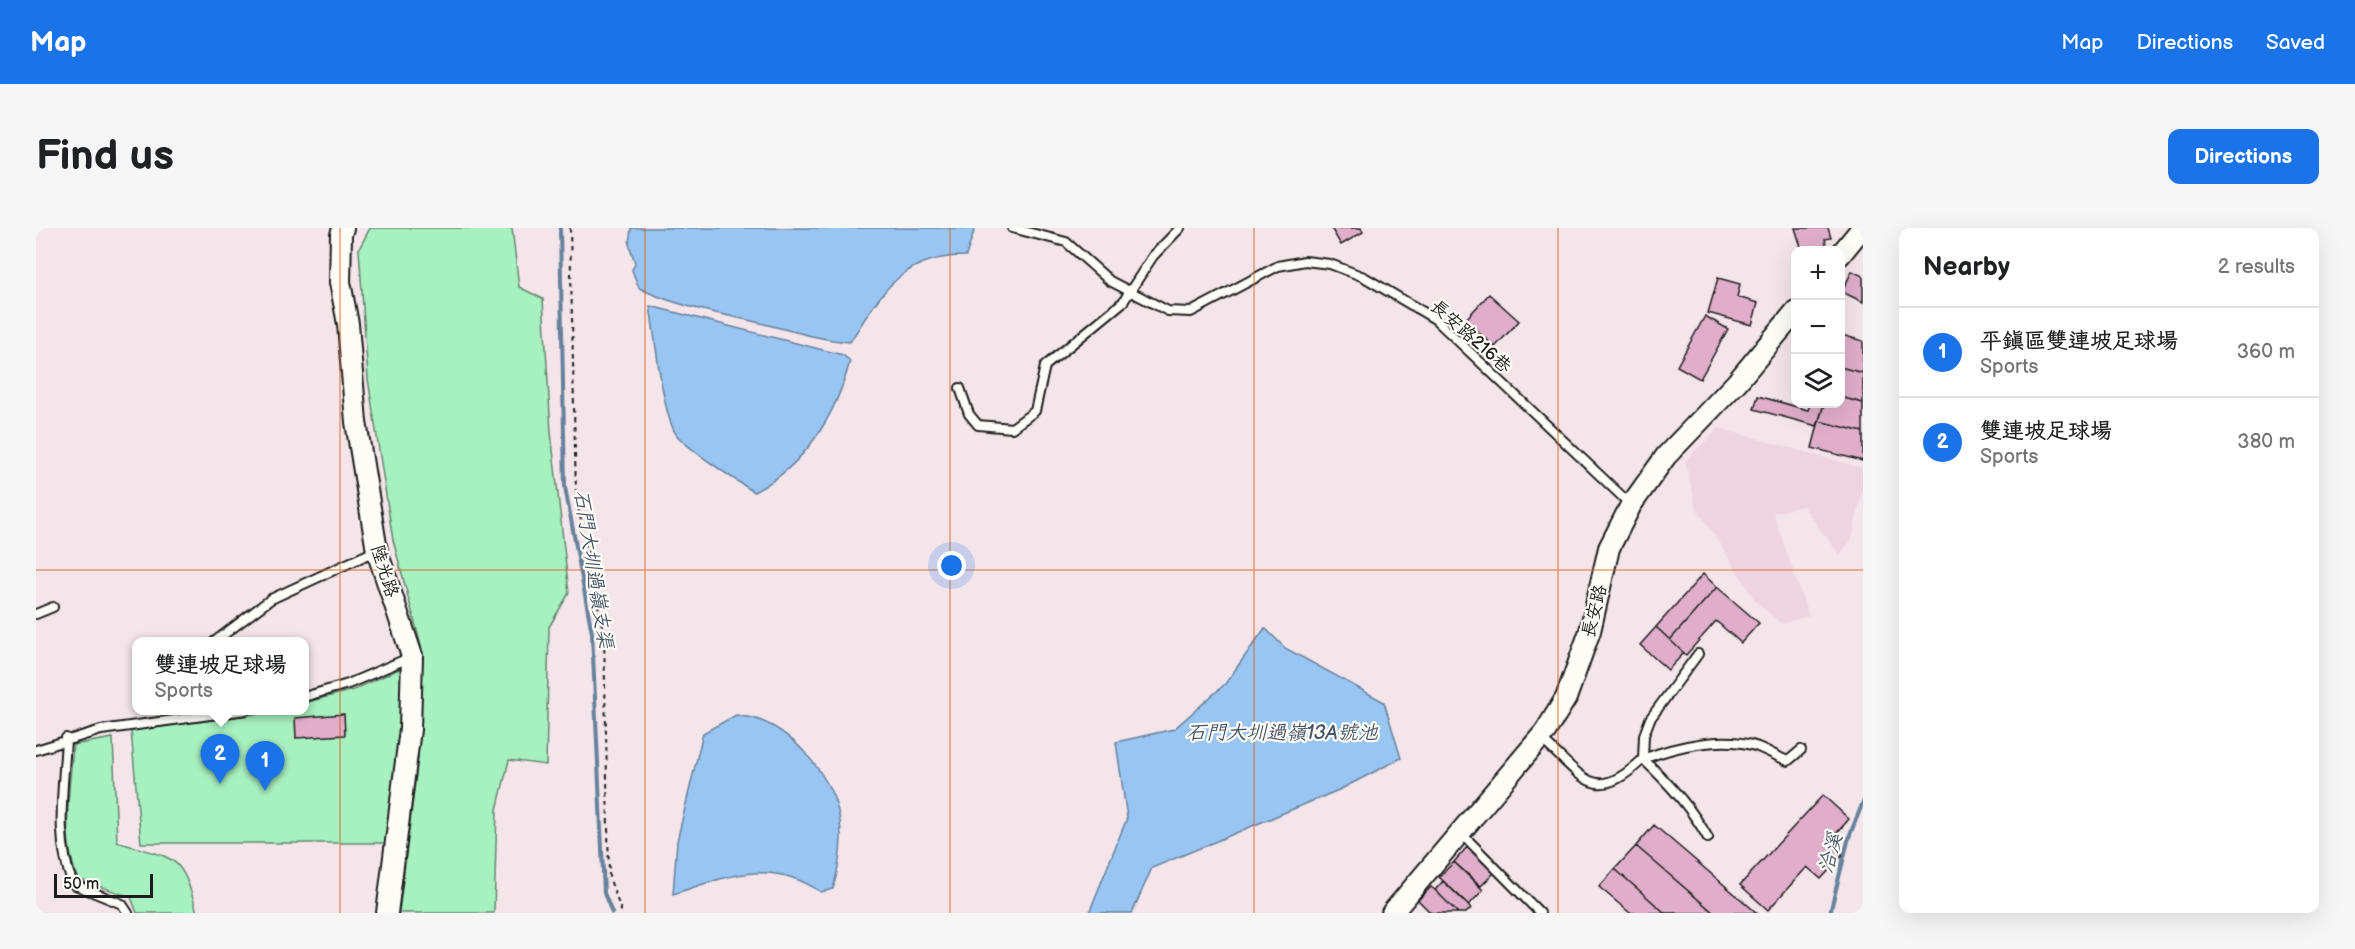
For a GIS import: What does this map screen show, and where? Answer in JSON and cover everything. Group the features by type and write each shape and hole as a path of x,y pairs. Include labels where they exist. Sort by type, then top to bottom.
{"street":[{"name":"陸光路","path":"343,228 340,282 348,324 356,422 377,551 412,656 410,729 387,913"},
{"path":"1845,249 1862,228"},
{"name":"長安路","path":"1392,913 1540,738 1566,698 1590,631 1609,548 1631,505 1666,456 1737,382 1791,316"}],"lane":[{"name":"長安路216巷","path":"1012,228 1066,242 1110,281 1168,311 1191,312 1278,266 1305,261 1330,264 1364,277 1435,319 1631,505"},
{"path":"960,388 969,414 978,425 1012,428 1035,411 1045,366 1123,302 1153,256 1180,228"},
{"path":"221,637 271,599 377,551"},
{"path":"36,614 53,607"},
{"path":"1698,654 1650,719 1644,735 1643,759 1671,786 1697,817 1708,838"},
{"path":"309,696 348,684 412,656"},
{"path":"36,750 66,738 101,730 215,715"},
{"path":"66,738 61,831 67,869 73,884 122,904 128,913"},
{"path":"1540,738 1588,782 1605,785 1627,775 1643,759 1669,749 1709,742 1756,746 1788,761 1801,750"},
{"path":"1461,833 1540,913"}],"path":[{"path":"570,228 576,496 604,635 609,877 622,913"}],"shaded area":[{"path":"1719,428 1863,468 1863,487 1852,539 1840,555 1803,506 1773,513 1809,616 1781,624 1756,601 1696,507 1685,461"}],"green space":[{"path":"370,228 512,228 519,287 543,299 551,432 569,593 549,627 546,765 509,760 497,810 494,913 399,913 418,758 423,653 393,540 368,379 359,249"},
{"path":"406,666 403,726 387,843 141,843 131,731 249,715 309,715 309,702 353,690"},
{"path":"113,738 117,842 163,856 180,868 186,878 197,913 137,913 131,897 78,879 72,863 68,830 73,745"}],"water":[{"path":"631,228 975,228 966,256 944,257 925,262 896,280 883,293 850,342 819,338 702,310 670,301 639,288 632,270 635,263 629,244"},
{"path":"650,306 843,355 850,361 827,419 816,437 789,468 754,492 701,456 676,434 671,424 663,392"},
{"name":"石門大圳過嶺13A號池","path":"1265,628 1285,648 1384,702 1401,758 1341,789 1152,868 1132,913 1089,913 1127,818 1116,742 1174,729 1225,684"},
{"path":"736,715 759,720 787,736 812,760 822,775 836,805 840,821 840,855 833,889 821,892 802,881 783,875 765,873 729,877 673,894 677,841 703,733"}],"building":[{"path":"1331,228 1361,228 1363,232 1341,245"},
{"path":"1795,228 1828,228 1831,238 1825,239 1827,246 1801,246"},
{"path":"1852,271 1863,276 1863,302 1845,293 1845,286"},
{"path":"1718,278 1740,284 1737,297 1758,303 1752,325 1708,313"},
{"path":"1489,294 1519,321 1495,347 1465,320"},
{"path":"1705,316 1728,329 1700,379 1677,366"},
{"path":"1845,336 1863,341 1863,373 1845,368"},
{"path":"1845,368 1863,373 1863,403 1845,398"},
{"path":"1758,396 1791,405 1791,408 1808,410 1809,408 1823,408 1817,426 1754,409"},
{"path":"1845,398 1863,403 1863,432 1819,421 1823,408 1845,408"},
{"path":"1819,421 1863,432 1863,461 1812,448"},
{"path":"1703,574 1717,587 1670,640 1656,627"},
{"path":"1717,587 1759,623 1741,643 1716,621 1686,655 1670,640"},
{"path":"1656,627 1684,653 1668,670 1640,645"},
{"path":"344,714 345,735 296,738 295,718"},
{"path":"1823,795 1849,819 1829,842 1843,855 1821,879 1807,867 1768,910 1740,885"},
{"path":"1654,825 1757,913 1714,913 1636,846"},
{"path":"1636,846 1714,913 1665,913 1615,869"},
{"path":"1467,847 1494,873 1481,886 1454,862"},
{"path":"1454,862 1483,890 1469,905 1439,877"},
{"path":"1615,869 1665,913 1630,913 1599,887"},
{"path":"1443,881 1471,908 1466,913 1458,913 1435,890"},
{"path":"1431,887 1458,913 1431,913 1418,900"}],"waterway":[{"name":"石門大圳過嶺支渠","path":"560,228 565,487 592,633 604,893 612,913"},
{"name":"洽溪","path":"1830,913 1849,837 1863,802"}],"place":[{"name":"雙連坡足球場","path":"220,784"},
{"name":"平鎮區雙連坡足球場","path":"265,791"}]}
